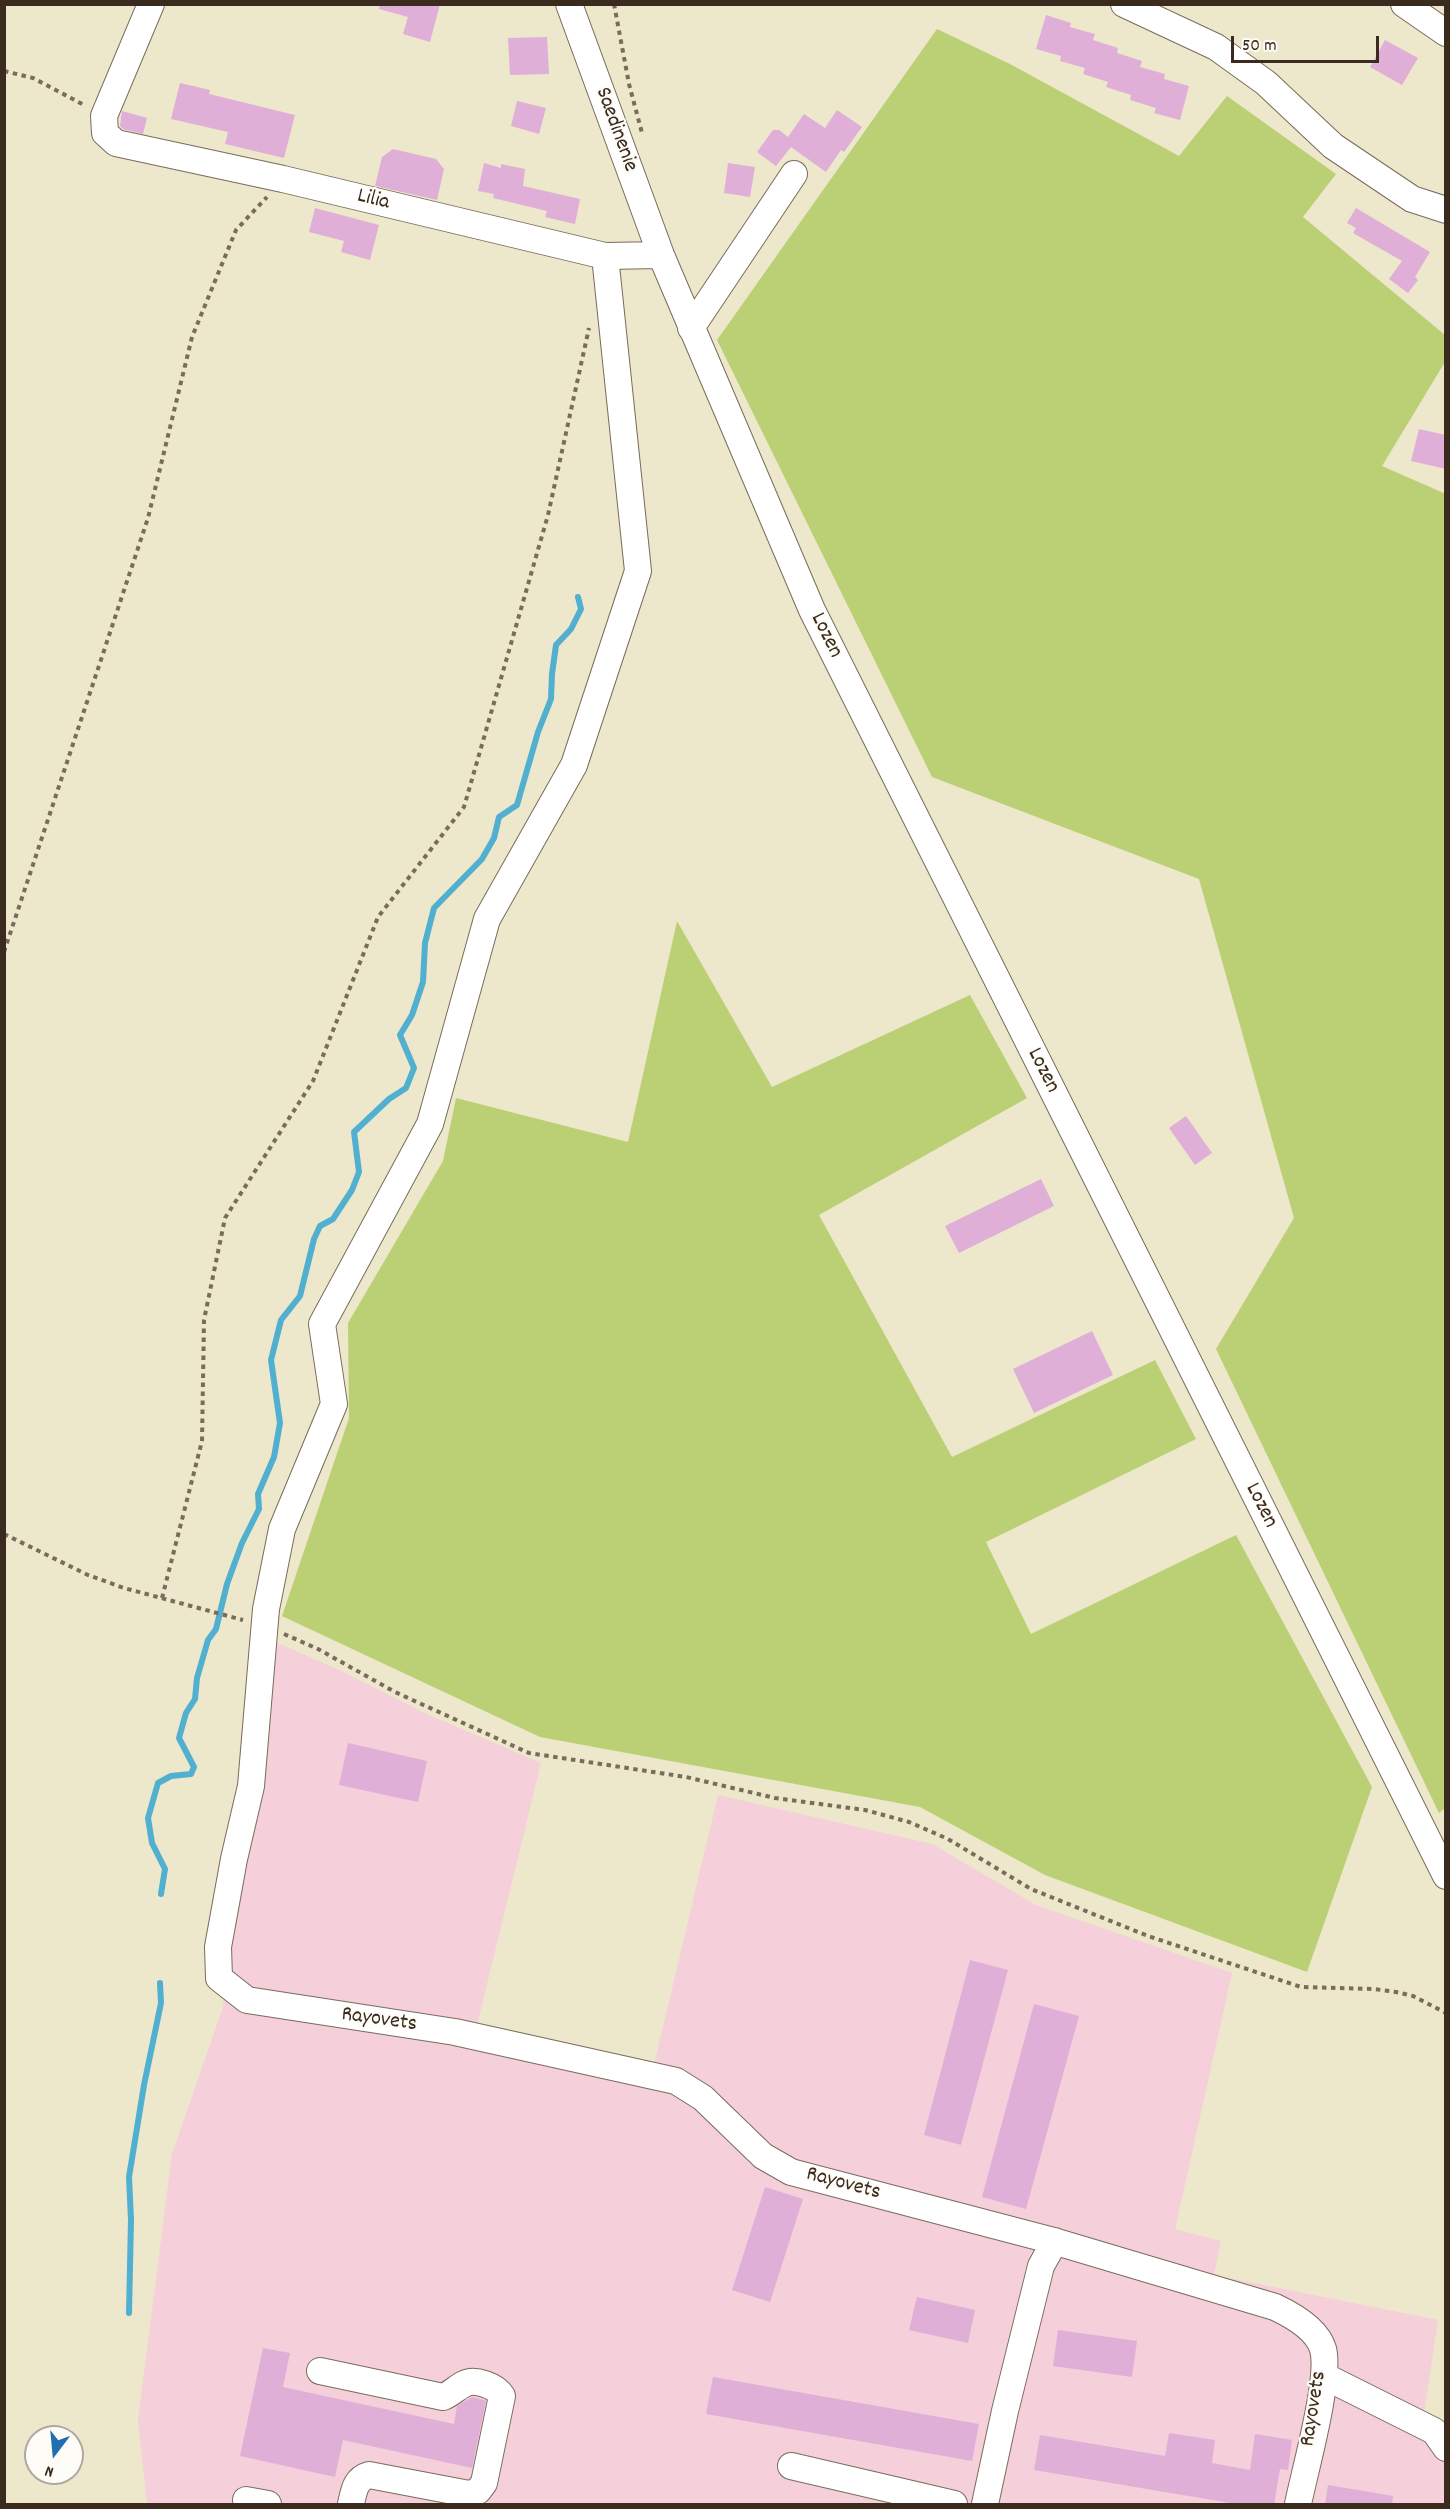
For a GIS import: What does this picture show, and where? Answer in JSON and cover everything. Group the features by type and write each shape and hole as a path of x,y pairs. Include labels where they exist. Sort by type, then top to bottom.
{"street":[{"path":"104,116 151,4"},
{"name":"Saedinenie","path":"569,4 661,255"},
{"path":"1124,4 1216,47 1266,83 1333,146 1412,199 1446,210"},
{"path":"1404,4 1446,33"},
{"name":"Lilia","path":"104,116 105,134 116,143 284,179 605,256 661,255"},
{"path":"692,328 794,174"},
{"name":"Lozen","path":"661,255 812,610 1438,1842 1446,1876"},
{"path":"265,1627 266,1609 282,1529 334,1404 322,1324 430,1124 487,919 574,765 638,571 605,256"},
{"name":"Rayovets","path":"265,1627 251,1786 234,1859 218,1947 219,1978 247,2000 455,2032 676,2081 703,2098 763,2156 791,2172 1055,2241 1275,2307 1303,2321 1323,2347 1324,2376 1298,2505"},
{"path":"985,2505 1005,2410 1041,2265 1055,2241"},
{"path":"320,2371 443,2397 452,2394 465,2383 472,2382 493,2387 502,2396 484,2483 478,2491 469,2494 369,2475 362,2477 356,2485 351,2505"},
{"path":"1324,2376 1434,2431 1446,2448"},
{"path":"791,2466 954,2505"}],"path":[{"path":"614,4 629,84 644,138"},
{"path":"4,71 33,78 104,116"},
{"path":"4,952 148,518 192,337 236,230 284,179"},
{"path":"162,1598 202,1441 204,1320 225,1218 313,1082 378,917 464,807 548,515 590,324"},
{"path":"4,1534 88,1575 236,1618"},
{"path":"265,1627 318,1649 395,1692 529,1753 686,1777 775,1798 865,1810 909,1822 948,1839 1031,1890 1148,1936 1301,1987 1374,1989 1396,1992 1413,1996 1446,2013"}],"shaded area":[{"path":"277,1643 335,1668 429,1715 541,1763 476,2029 654,2065 718,1795 932,1844 1036,1905 1232,1973 1175,2229 1221,2241 1214,2275 1438,2320 1424,2414 1445,2434 1445,2504 147,2504 138,2420 172,2154 223,2007 233,1896 257,1787"}],"green space":[{"path":"937,29 1010,64 1179,156 1227,96 1336,174 1303,217 1445,335 1445,362 1382,466 1446,494 1446,1807 1439,1813 1216,1349 1294,1218 1199,879 932,777 717,340"},
{"path":"677,921 772,1087 970,995 1027,1098 819,1215 952,1457 1155,1360 1196,1439 986,1542 1031,1634 1236,1535 1372,1787 1307,1972 1045,1875 920,1807 540,1737 282,1616 349,1418 348,1323 443,1161 456,1098 628,1142"}],"building":[{"path":"380,4 440,4 430,42 403,34 408,17 379,9"},
{"path":"1046,15 1071,23 1070,27 1095,34 1093,40 1118,48 1117,53 1142,61 1140,67 1165,74 1164,79 1189,86 1180,120 1154,113 1156,108 1130,100 1131,95 1106,87 1108,82 1083,74 1085,68 1060,61 1061,56 1036,49"},
{"path":"547,37 549,74 510,75 508,38"},
{"path":"1385,40 1418,58 1402,85 1370,67"},
{"path":"180,83 210,90 209,94 295,115 284,158 225,144 228,132 171,119"},
{"path":"517,101 546,108 539,134 511,126"},
{"path":"837,110 862,127 844,152 841,150 826,172 791,147 776,166 757,152 773,130 779,130 788,137 804,114 825,128"},
{"path":"122,111 147,118 143,134 123,129 120,126"},
{"path":"393,149 436,159 444,169 437,200 375,186 382,157"},
{"path":"484,163 501,168 501,164 525,169 523,186 580,199 575,224 545,217 547,211 493,198 494,194 478,191"},
{"path":"728,163 755,167 750,197 724,193"},
{"path":"315,208 379,225 370,260 341,252 344,241 309,232"},
{"path":"1356,208 1430,252 1415,277 1418,280 1408,293 1389,279 1402,261 1353,233 1356,228 1347,223"},
{"path":"1419,429 1446,435 1446,469 1411,461"},
{"path":"1186,1116 1212,1153 1195,1165 1169,1128"},
{"path":"1041,1179 1054,1206 959,1253 945,1226"},
{"path":"1092,1331 1113,1375 1034,1413 1013,1369"},
{"path":"348,1743 427,1761 418,1802 339,1785"},
{"path":"970,1960 1008,1970 961,2145 924,2135"},
{"path":"1034,2004 1079,2016 1026,2209 982,2197"},
{"path":"765,2187 803,2199 770,2302 732,2290"},
{"path":"917,2297 975,2310 968,2343 909,2330"},
{"path":"1058,2330 1137,2341 1132,2377 1053,2366"},
{"path":"263,2348 290,2353 283,2387 454,2424 457,2406 472,2397 486,2401 472,2468 343,2440 335,2477 240,2456"},
{"path":"713,2377 979,2424 972,2461 706,2414"},
{"path":"1169,2433 1215,2440 1212,2463 1250,2470 1255,2434 1292,2440 1288,2470 1280,2469 1274,2505 1242,2505 1034,2470 1040,2435 1165,2456"},
{"path":"1328,2485 1393,2496 1392,2505 1325,2505"}],"waterway":[{"path":"161,1894 165,1869 152,1843 148,1818 158,1783 171,1776 191,1774 194,1767 179,1738 186,1713 195,1699 197,1678 208,1640 216,1629 227,1584 242,1543 259,1509 258,1494 274,1457 280,1423 271,1360 281,1320 300,1296 314,1239 320,1226 333,1219 352,1190 359,1172 354,1132 389,1099 406,1088 414,1068 400,1035 412,1015 423,982 425,943 434,908 482,859 494,838 499,817 517,805 538,732 551,699 556,645 571,629 581,609 578,597"},
{"path":"129,2313 131,2220 129,2177 144,2085 161,2003 160,1983"}]}
